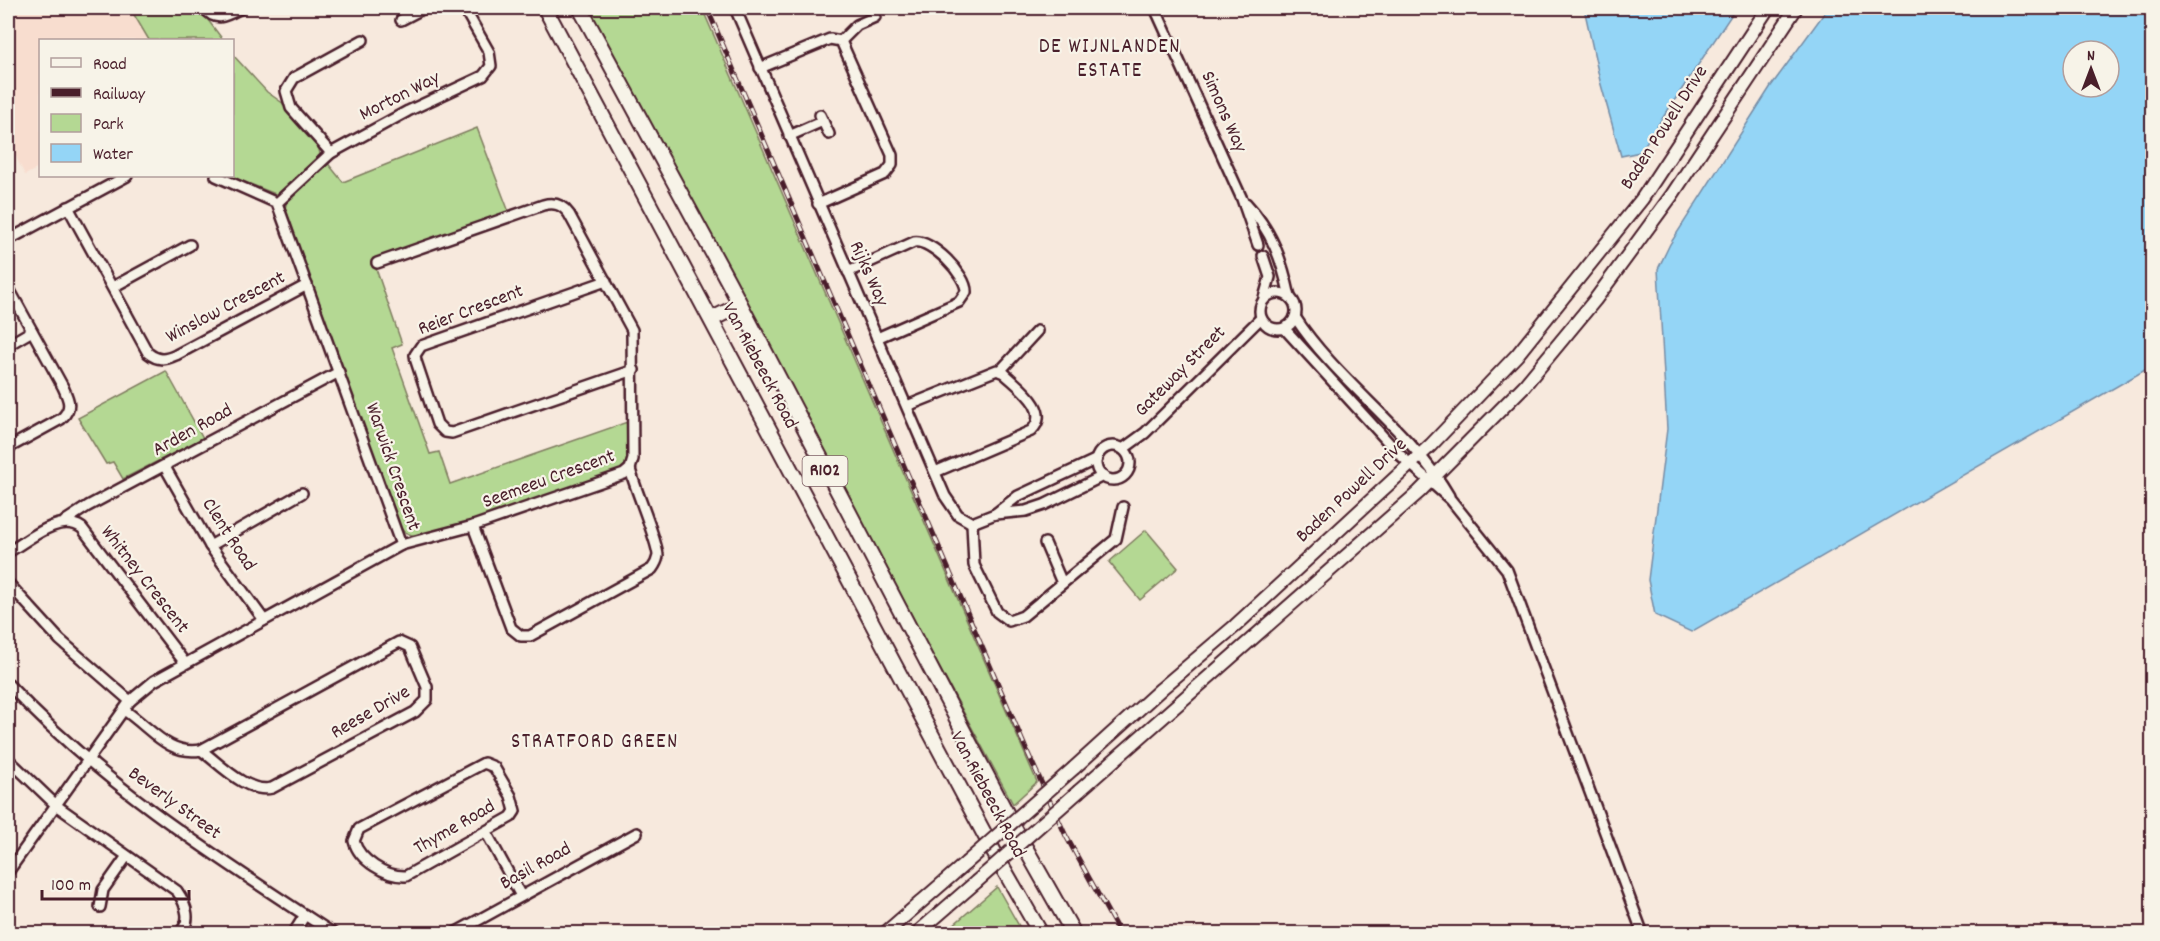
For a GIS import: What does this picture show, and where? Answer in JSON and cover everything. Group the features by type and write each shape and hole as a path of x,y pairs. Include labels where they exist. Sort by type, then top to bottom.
{"main road":[{"name":"Van Riebeeck Road","path":"580,8 740,305 1009,818 1074,933"},
{"name":"Baden Powell Drive","path":"884,933 1235,626 1419,456 1516,355 1613,237 1656,180 1768,8"},
{"name":"Baden Powell Drive","path":"916,933 1432,479 1524,387 1595,300 1672,195 1796,8"},
{"name":"Van Riebeeck Road","path":"551,9 995,854 1041,933"},
{"path":"712,319 740,305"}],"street":[{"path":"204,8 210,16 216,18 241,8"},
{"path":"401,20 424,8"},
{"name":"Morton Way","path":"277,203 331,153 408,111 483,76 491,66 489,52 464,8"},
{"name":"Rijks Way","path":"735,8 935,472 951,506 958,515 972,523"},
{"name":"Simons Way","path":"1155,8 1242,199 1258,245"},
{"path":"841,41 857,25 875,17"},
{"path":"760,68 830,39 841,41"},
{"path":"331,153 291,108 286,91 294,78 363,40"},
{"path":"818,204 885,174 893,162 892,155 841,41"},
{"path":"789,136 822,118 829,134"},
{"path":"8,240 125,177"},
{"path":"218,177 277,203"},
{"name":"Simons Way","path":"1242,199 1258,216 1273,240 1281,257 1290,297"},
{"name":"Warwick Crescent","path":"8,872 130,701 154,681 401,545 277,203"},
{"name":"Seemeeu Crescent","path":"377,263 553,203 569,214 632,330 633,459 630,469 624,474 473,526 401,545"},
{"name":"Winslow Crescent","path":"68,207 148,353 161,360 176,355 307,285"},
{"path":"848,272 914,242 922,242 931,245 964,279 966,292 959,302 877,338"},
{"path":"113,287 190,245"},
{"path":"1263,256 1270,277 1260,308 1261,318 1268,326 1284,328 1410,464 1432,479"},
{"name":"Reier Crescent","path":"606,281 424,345 416,351 416,361 439,427 452,433 634,370"},
{"path":"8,287 69,400 68,412 61,419 8,448"},
{"path":"1264,298 1280,292 1290,297 1295,306 1295,316 1305,332 1362,397 1419,456 1432,479 1507,570 1643,933"},
{"path":"1284,328 1295,316"},
{"name":"Gateway Street","path":"1123,450 1145,433 1261,318"},
{"path":"1000,371 1037,331"},
{"path":"8,345 32,332"},
{"path":"908,406 991,371 1000,371 1036,405 1039,413 1037,425 1028,433 935,472"},
{"name":"Arden Road","path":"65,521 87,506 339,372"},
{"path":"1097,459 1098,470 1103,476 1116,479 1126,474 1129,459 1123,450 1107,447 1097,459 1018,496 995,514 972,523 974,565 1002,618 1009,621 1023,616 1116,539 1123,507"},
{"name":"Clent Road","path":"165,466 210,546 264,620"},
{"path":"473,526 510,628 521,636 530,636 652,569 655,565 658,553 630,469"},
{"path":"995,514 1026,512 1103,476"},
{"path":"1054,480 1062,497"},
{"path":"210,546 302,493"},
{"path":"8,552 65,521"},
{"name":"Whitney Crescent","path":"65,521 82,528 185,663"},
{"path":"1045,543 1062,583"},
{"path":"8,583 60,640 130,701"},
{"name":"Reese Drive","path":"124,710 176,750 201,750 399,642 410,647 427,687 427,700 415,712 272,788 262,790 252,786 201,750"},
{"name":"Beverly Street","path":"8,684 88,761 218,859 334,933"},
{"path":"8,759 57,806 181,897 187,920 184,929 177,933"},
{"name":"Thyme Road","path":"487,763 494,766 504,782 514,803 515,811 511,817 486,832 406,876 390,874 360,855 354,841 359,829 475,767 487,763"},
{"path":"486,832 521,896"},
{"name":"Basil Road","path":"453,933 637,833"},
{"path":"100,907 103,890 127,856"},
{"path":"293,933 305,915"}],"shaded area":[{"path":"8,8 130,8 148,39 39,39 39,168 25,175 8,141"}],"green space":[{"path":"130,8 199,8 222,39 148,39"},
{"path":"584,8 702,8 1037,782 1013,804"},
{"path":"234,56 267,92 284,104 318,145 320,154 316,161 278,195 233,177"},
{"path":"477,128 509,212 373,260 402,344 392,348 430,454 439,452 450,484 630,421 629,454 620,470 454,528 414,536 404,532 400,527 285,208 288,198 326,161 343,182"},
{"path":"166,371 203,438 123,479 113,462 106,464 78,418"},
{"path":"1146,530 1178,568 1140,600 1109,562"},
{"path":"997,887 1023,933 944,933"}],"water":[{"path":"1584,8 1736,8 1640,152 1621,156 1600,81"},
{"path":"1828,8 2152,8 2152,366 1691,632 1655,615 1648,580 1667,429 1658,269 1670,244 1771,86"}],"railway":[{"path":"707,8 1026,749 1066,836 1120,934"}],"district":[{"name":"DE WIJNLANDEN ESTATE","path":"1110,60"},
{"name":"STRATFORD GREEN","path":"595,743"}]}
